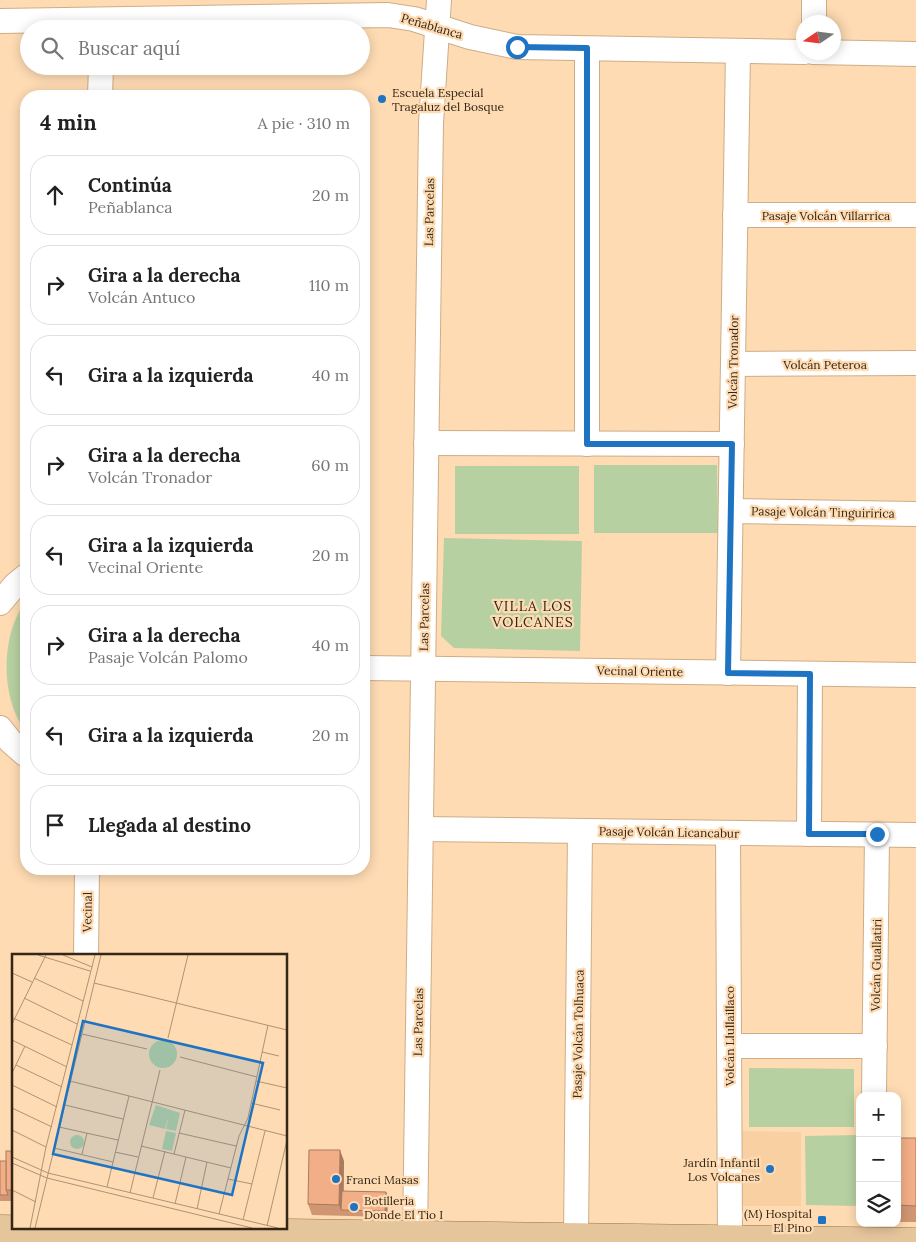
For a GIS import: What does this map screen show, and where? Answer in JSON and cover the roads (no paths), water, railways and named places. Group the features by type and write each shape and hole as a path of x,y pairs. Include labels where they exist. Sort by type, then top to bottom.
{"main road":[{"path":"139,1230 916,1242"}],"street":[{"name":"Las Parcelas","path":"415,1235 431,123 438,0"},
{"path":"814,0 814,15"},
{"name":"Peñablanca","path":"109,20 128,9 284,8 414,18 470,37 517,47 796,52"},
{"name":"Peñablanca","path":"0,21 20,22"},
{"path":"587,48 587,444"},
{"name":"Volcán Tronador","path":"728,673 738,51"},
{"path":"841,53 916,54"},
{"path":"100,90 101,75"},
{"name":"Pasaje Volcán Villarrica","path":"735,215 916,215"},
{"name":"Volcán Peteroa","path":"733,364 916,363"},
{"path":"426,443 732,444"},
{"name":"Pasaje Volcán Tinguiririca","path":"731,511 916,514"},
{"path":"0,603 20,581"},
{"name":"Vecinal Oriente","path":"370,668 916,675"},
{"path":"809,834 810,674"},
{"path":"0,728 20,750"},
{"name":"Pasaje Volcán Licancabur","path":"421,829 916,835"},
{"name":"Pasaje Volcán Tolhuaca","path":"576,1237 580,831"},
{"name":"Volcán Llullaillaco","path":"728,833 730,1239"},
{"name":"Volcán Guallatiri","path":"874,1092 877,834"},
{"name":"Vecinal","path":"86,954 87,875"},
{"path":"729,1046 875,1046"},
{"path":"873,1227 873,1241"}],"place":[{"name":"Escuela Especial Tragaluz del Bosque","path":"382,99"},
{"name":"Jardín Infantil Los Volcanes","path":"770,1169"},
{"name":"Franci Masas","path":"336,1179"},
{"name":"Botilleria Donde El Tio I","path":"354,1207"},
{"name":"(M) Hospital El Pino","path":"822,1220"}],"district":[{"name":"VILLA LOS VOLCANES","path":"533,614"}]}
